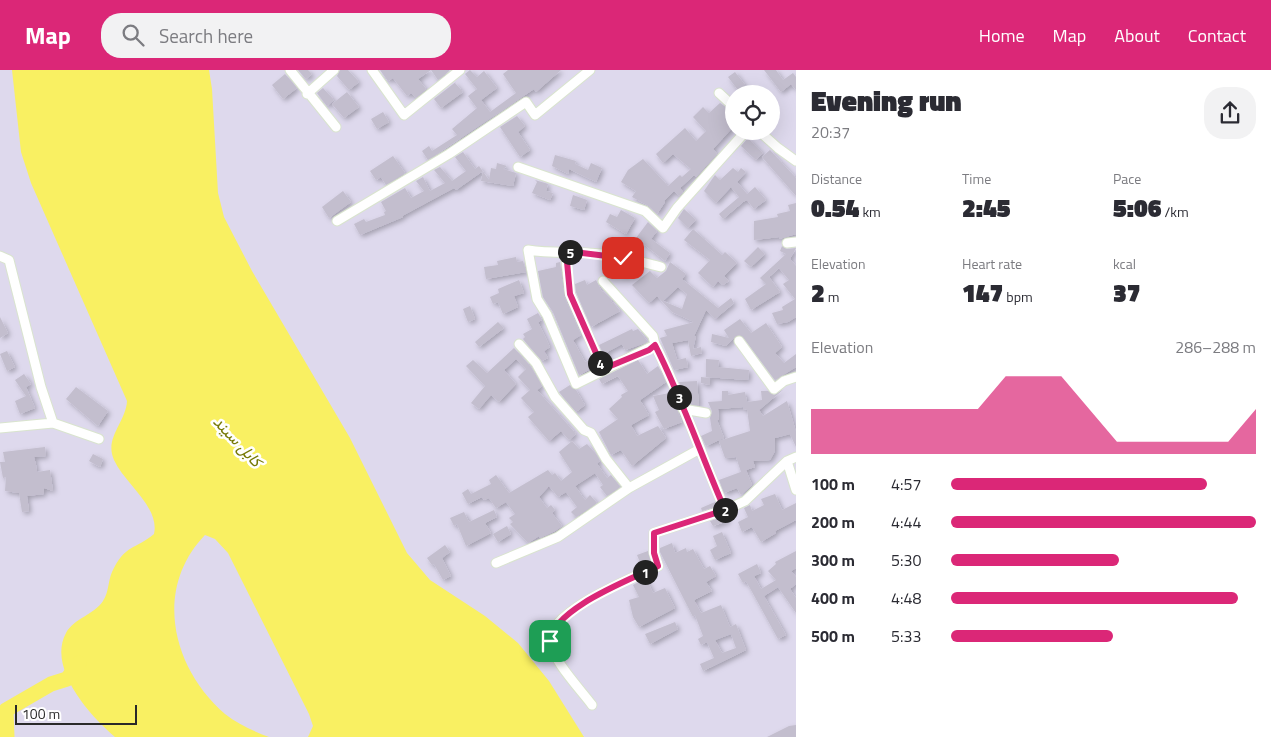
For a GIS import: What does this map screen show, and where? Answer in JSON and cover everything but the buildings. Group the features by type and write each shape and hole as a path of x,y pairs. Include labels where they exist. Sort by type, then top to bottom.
{"street":[{"path":"290,70 307,94 336,127"},
{"path":"307,94 334,70"},
{"path":"372,70 404,115 460,70"},
{"path":"338,221 449,154 526,102 535,115 590,70"},
{"path":"719,93 725,99"},
{"path":"518,167 645,211 663,228 676,208 738,140"},
{"path":"769,140 796,161"},
{"path":"655,345 649,350 603,369 576,384 547,316 537,299 528,250 547,253 566,251 623,258 661,267"},
{"path":"566,251 570,294 603,369"},
{"path":"0,256 8,260 41,387 53,423"},
{"path":"604,282 653,336 655,345 675,384 698,450 725,510"},
{"path":"739,341 774,389 784,381 796,377"},
{"path":"519,344 536,363 555,397 584,430 591,433 606,458 629,488"},
{"path":"683,409 706,413"},
{"path":"0,428 53,423 99,439"},
{"path":"496,563 558,537 629,488 698,450"},
{"path":"592,705 554,654 550,641 551,631 564,617 593,598 658,566 654,553 654,533 725,510 728,507 745,501 787,461 796,457"},
{"path":"787,461 796,490"}],"water":[{"name":"کابل سيند","path":"12,70 209,70 212,89 218,193 224,217 252,271 350,438 407,553 430,580 485,616 518,643 549,681 584,737 308,737 313,726 309,714 228,553 215,539 205,535 189,556 179,579 175,603 176,628 182,651 192,674 207,695 225,714 246,727 269,737 115,737 94,717 74,690 62,661 62,647 66,633 74,624 99,606 106,594 112,572 121,556 154,534 154,524 152,514 147,505 114,460 112,452 113,437 126,409 127,401 31,183 21,152"}],"waterway":[{"path":"7,737 6,710 51,684 67,679 79,663"}],"route":[{"path":"550,641 551,631 564,617 593,598 658,566 654,553 654,533 725,510 698,450 675,384 655,345 649,350 603,369 570,294 566,251 623,258"}]}
